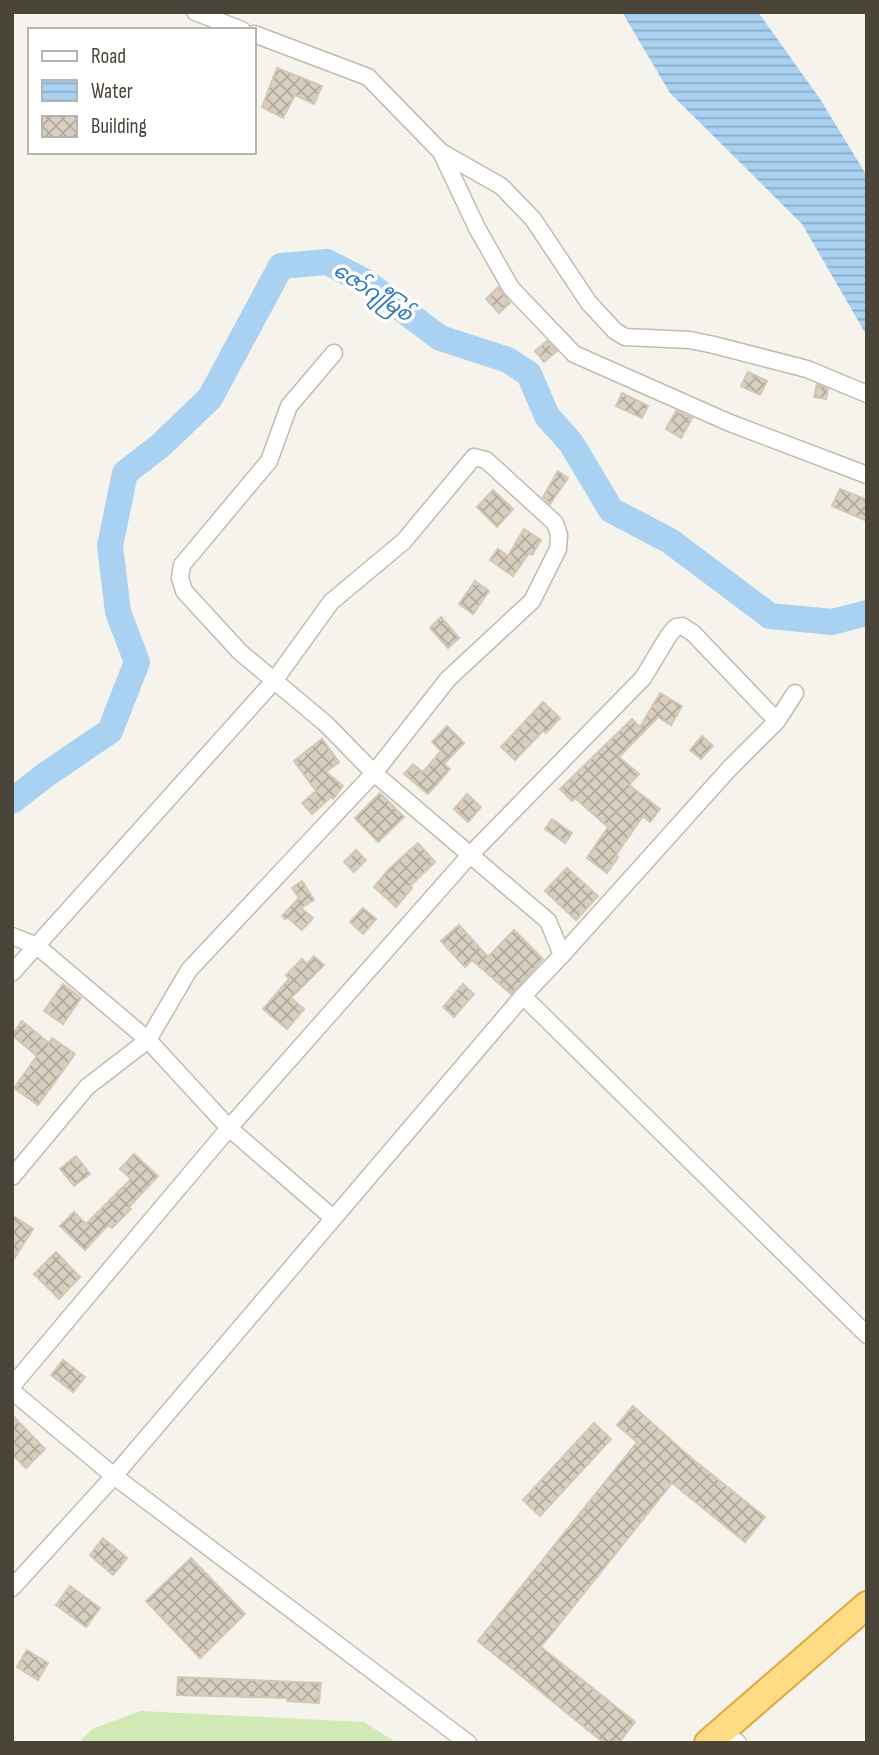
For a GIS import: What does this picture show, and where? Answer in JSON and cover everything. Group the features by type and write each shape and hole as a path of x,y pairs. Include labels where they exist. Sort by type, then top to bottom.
{"highway":[{"path":"723,1739 867,1605"}],"street":[{"path":"195,12 237,28"},
{"path":"256,35 368,77 441,152 501,186 533,219 589,303 615,331 625,337 690,340 713,345 807,369 867,394"},
{"path":"441,152 477,228 510,288 574,354 730,423 867,475"},
{"path":"334,353 289,406 269,461 182,565 180,578 184,591 240,652 326,724 374,773 548,921 562,955"},
{"path":"12,973 274,681 331,602 404,541 474,457 486,460 555,523 559,535 558,550 532,601 448,679 374,773 189,970 148,1041 87,1087 12,1177"},
{"path":"12,1386 229,1128 470,855 643,678 676,627 681,626 693,634 777,721"},
{"path":"12,1588 114,1476 523,996 777,721 795,693"},
{"path":"12,936 37,946 148,1041 229,1128 334,1218"},
{"path":"523,996 867,1335"},
{"path":"12,1391 114,1476 468,1743"}],"green space":[{"path":"141,1711 364,1722 397,1743 79,1743 92,1729"}],"water":[{"path":"622,12 758,12 820,99 867,176 867,336 802,224 670,93"}],"building":[{"path":"277,68 322,86 314,104 295,95 283,118 262,107"},
{"path":"498,287 510,303 499,313 486,299"},
{"path":"547,341 557,351 544,362 535,351"},
{"path":"748,372 767,381 760,395 741,386"},
{"path":"817,384 828,389 826,399 814,397"},
{"path":"622,393 648,406 642,418 616,406"},
{"path":"676,411 692,418 681,438 666,429"},
{"path":"558,471 568,478 550,504 543,497"},
{"path":"840,489 867,500 867,521 832,506"},
{"path":"493,490 513,509 497,527 477,507"},
{"path":"524,529 541,540 532,555 529,553 513,576 490,560 498,549 508,556"},
{"path":"475,581 489,591 473,614 459,604"},
{"path":"441,617 459,638 448,648 430,628"},
{"path":"660,693 682,706 671,725 658,717 619,757 639,774 629,785 660,809 650,822 643,816 607,873 587,858 608,827 575,798 572,801 560,789 632,719 640,727"},
{"path":"543,702 560,718 515,760 501,747"},
{"path":"447,726 464,743 444,764 450,769 428,794 404,774 413,764 423,772 441,751 432,742"},
{"path":"702,736 713,746 701,759 690,750"},
{"path":"322,739 339,762 326,772 343,786 333,799 331,797 312,814 302,803 316,791 294,761"},
{"path":"380,793 404,817 378,842 355,818"},
{"path":"467,794 481,807 468,822 454,809"},
{"path":"552,819 572,833 565,843 545,829"},
{"path":"418,843 435,862 410,886 412,888 396,907 374,887 390,868"},
{"path":"356,850 366,860 354,872 344,862"},
{"path":"567,868 598,896 576,920 545,891"},
{"path":"302,881 314,900 301,908 313,918 302,930 282,916 299,898 292,888"},
{"path":"363,908 376,919 363,934 350,922"},
{"path":"459,925 488,957 514,930 543,959 511,994 472,960 465,967 441,941"},
{"path":"314,956 324,965 291,998 304,1009 287,1029 263,1009 289,979 286,975 302,959 307,964"},
{"path":"63,984 81,998 63,1024 44,1011"},
{"path":"463,984 474,994 454,1017 443,1007"},
{"path":"22,1021 49,1043 52,1038 75,1054 38,1105 14,1088 37,1056 12,1035"},
{"path":"134,1154 158,1176 129,1207 131,1209 112,1228 108,1225 85,1250 60,1226 74,1212 86,1224 131,1179 120,1169"},
{"path":"76,1156 90,1174 74,1186 60,1169"},
{"path":"12,1215 33,1229 12,1262"},
{"path":"56,1252 80,1277 59,1299 34,1274"},
{"path":"63,1360 85,1377 73,1392 51,1375"},
{"path":"633,1406 690,1457 765,1517 745,1542 672,1483 541,1647 635,1722 619,1743 604,1743 478,1641 637,1442 617,1425"},
{"path":"12,1415 45,1449 26,1468 12,1454"},
{"path":"594,1423 611,1439 540,1516 523,1500"},
{"path":"103,1538 127,1558 113,1575 90,1555"},
{"path":"191,1558 245,1614 200,1658 146,1601"},
{"path":"70,1586 100,1608 86,1627 56,1605"},
{"path":"27,1650 48,1663 38,1680 17,1667"},
{"path":"178,1677 321,1683 319,1703 287,1701 288,1698 177,1695"}],"waterway":[{"name":"ဇော်ဂျီမြစ်","path":"12,801 110,731 137,662 118,612 110,546 125,473 161,445 210,398 281,266 327,262 366,282 440,338 508,360 529,374 547,416 571,443 611,510 670,541 770,616 832,622 867,613"}]}
